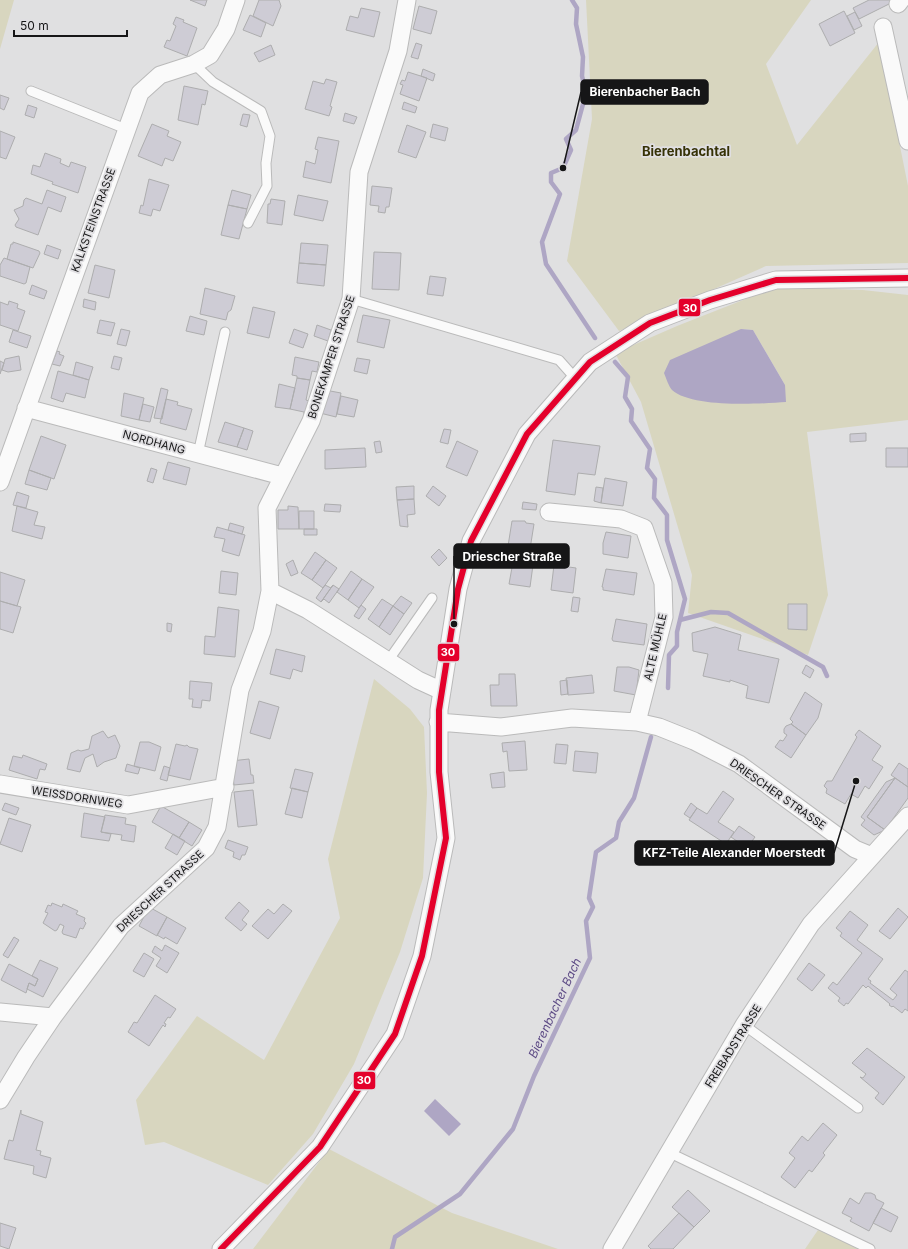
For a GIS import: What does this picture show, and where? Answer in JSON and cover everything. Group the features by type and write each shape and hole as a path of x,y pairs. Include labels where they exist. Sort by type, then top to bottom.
{"street":[{"name":"KALKSTEINSTRASSE","path":"0,482 140,93 160,75 194,64 210,55 226,29 236,0"},
{"name":"BONEKAMPER STRASSE","path":"270,591 267,508 311,421 351,299 359,172 398,51 407,0"},
{"path":"883,28 908,141"},
{"path":"221,1249 320,1147 395,1034 422,956 446,838 439,772 438,722 458,589 471,541 527,434 590,362 650,323 710,300 776,280 908,278"},
{"name":"NORDHANG","path":"26,408 282,476"},
{"name":"ALTE MÜHLE","path":"549,512 621,520 644,528 663,582 664,617 637,722"},
{"path":"270,591 308,610 418,680 442,691"},
{"name":"DRIESCHER STRASSE","path":"0,1100 26,1057 53,1017 121,926 206,848 217,827 225,787 240,690 262,632 270,591"},
{"name":"DRIESCHER STRASSE","path":"438,722 501,727 572,718 637,722 659,726 694,740 739,764 855,849 872,856"},
{"name":"WEISSDORNWEG","path":"0,784 128,805 225,787"},
{"path":"872,856 908,816"},
{"name":"FREIBADSTRASSE","path":"612,1249 744,1025 811,924 872,856"},
{"path":"0,1012 53,1017"}],"lane":[{"path":"194,64 213,82 261,111 270,136 266,163 267,186 248,223"},
{"path":"31,91 126,129"},
{"path":"351,299 559,360 575,378"},
{"path":"198,454 225,332"},
{"path":"388,661 432,598"},
{"path":"744,1025 858,1108"},
{"path":"668,1152 870,1249"}],"shaded area":[{"path":"0,0 14,0 0,49"},
{"path":"586,0 811,0 766,64 797,145 879,42 908,186 908,263 766,266 619,331 567,261 592,119"},
{"path":"776,287 863,290 908,295 908,420 807,432 828,595 808,655 688,613 692,575 641,402 615,353 677,326","holes":["741,329 753,330 785,385"]},
{"path":"741,329 753,330 785,385 786,402 727,404 695,400 682,396 672,390 664,373 670,360"},
{"path":"374,679 410,709 424,727 427,793 423,878 400,952 354,1064 313,1134 268,1185 164,1142 145,1145 136,1100 197,1016 264,1060 340,918 328,859"},
{"path":"435,1099 461,1124 449,1136 424,1111"},
{"path":"329,1149 452,1213 558,1249 253,1249"},
{"path":"818,1230 860,1249 805,1249"}],"building":[{"path":"190,0 207,0 205,6"},
{"path":"259,0 279,0 281,6 273,26 253,16"},
{"path":"869,0 891,0 891,3 859,19 853,8"},
{"path":"419,6 437,11 431,34 413,29"},
{"path":"361,8 380,12 374,37 346,30 350,16 358,18"},
{"path":"844,11 855,33 830,46 819,24"},
{"path":"855,12 862,26 854,30 847,16"},
{"path":"250,15 266,23 261,37 243,30"},
{"path":"176,17 197,28 187,56 164,47 167,40 170,41 176,26 173,24"},
{"path":"416,43 422,45 418,59 411,57"},
{"path":"271,45 275,55 259,62 254,53"},
{"path":"423,69 435,74 433,81 421,76"},
{"path":"408,72 427,78 419,101 400,94 403,85 400,84 402,80 405,81"},
{"path":"326,79 337,82 330,106 332,107 329,116 305,109 313,81 324,84"},
{"path":"184,86 208,91 205,105 202,104 198,125 178,120"},
{"path":"0,95 9,98 4,110 0,108"},
{"path":"404,102 417,107 415,113 402,109"},
{"path":"28,105 37,108 34,118 25,115"},
{"path":"345,113 357,117 354,124 343,121"},
{"path":"243,114 250,115 247,127 240,125"},
{"path":"152,124 169,131 167,136 181,142 173,161 165,158 162,166 138,156"},
{"path":"433,124 448,128 445,141 430,137"},
{"path":"407,125 426,132 416,158 398,152"},
{"path":"0,131 15,137 6,159 0,157"},
{"path":"318,137 339,141 331,183 303,177 306,161 315,164 318,150 315,149"},
{"path":"45,153 61,159 60,163 69,167 71,162 86,167 78,193 52,184 53,182 31,174 33,165 40,167"},
{"path":"149,179 169,185 160,211 153,209 151,216 139,213 141,205 143,206"},
{"path":"372,186 392,188 389,207 386,207 385,213 378,212 379,206 370,205"},
{"path":"47,190 66,197 61,212 48,207 38,235 16,227 15,225 19,219 14,210 23,206 26,198 42,204"},
{"path":"232,190 251,195 247,209 228,205"},
{"path":"298,195 328,201 323,221 294,215"},
{"path":"271,199 285,201 282,225 267,223 268,204 270,204"},
{"path":"228,205 247,209 239,239 221,235"},
{"path":"13,242 39,251 40,253 33,268 7,259 11,244 13,244"},
{"path":"301,243 328,245 326,265 299,263"},
{"path":"47,245 61,250 58,259 44,254"},
{"path":"374,252 401,253 399,290 372,289"},
{"path":"4,258 30,267 26,283 24,284 0,276 0,265"},
{"path":"299,263 326,265 324,286 297,283"},
{"path":"95,265 115,270 109,298 88,293"},
{"path":"430,276 446,278 443,296 427,294"},
{"path":"32,285 47,291 44,299 29,294"},
{"path":"205,288 235,296 226,320 200,314"},
{"path":"84,299 96,302 95,310 83,307"},
{"path":"9,301 18,304 17,308 25,311 18,331 0,325 0,302 8,305"},
{"path":"253,307 275,312 269,338 247,333"},
{"path":"363,315 390,320 384,348 357,342"},
{"path":"190,316 207,321 204,335 186,331"},
{"path":"100,320 115,323 111,336 97,333"},
{"path":"317,325 331,330 328,341 314,336"},
{"path":"121,329 130,331 126,346 117,344"},
{"path":"294,329 308,334 303,348 289,343"},
{"path":"13,330 31,336 27,348 9,342"},
{"path":"57,351 60,352 59,354 64,356 60,366 52,364"},
{"path":"19,356 21,370 8,372 2,370 5,359"},
{"path":"114,356 122,358 119,370 111,368"},
{"path":"295,357 319,362 317,372 312,371 310,380 297,378 297,376 292,375"},
{"path":"357,358 370,360 367,374 354,371"},
{"path":"0,361 4,363 0,374"},
{"path":"76,362 93,367 89,380 73,375"},
{"path":"58,371 89,380 85,398 66,393 63,402 51,398"},
{"path":"297,378 310,380 306,400 309,401 306,415 304,412 290,409"},
{"path":"279,384 295,388 290,409 275,407"},
{"path":"161,388 168,390 162,419 154,418"},
{"path":"325,390 341,393 336,417 320,413"},
{"path":"124,393 144,398 139,420 121,416"},
{"path":"341,396 358,400 354,417 337,414"},
{"path":"166,399 178,402 177,405 192,409 186,430 160,423"},
{"path":"143,404 154,407 150,422 139,420"},
{"path":"225,422 244,428 237,447 218,442"},
{"path":"244,428 253,431 247,450 237,447"},
{"path":"444,429 451,430 448,444 440,442"},
{"path":"866,433 866,441 850,442 850,434"},
{"path":"41,436 66,445 54,479 29,470"},
{"path":"553,440 600,446 595,475 578,473 575,495 546,491"},
{"path":"380,441 382,452 376,453 374,442"},
{"path":"457,441 478,451 467,476 446,467"},
{"path":"365,448 366,467 325,469 325,450"},
{"path":"886,448 908,448 908,467 886,467"},
{"path":"168,462 190,468 186,485 163,479"},
{"path":"151,468 157,470 153,483 147,481"},
{"path":"29,470 51,478 47,490 25,484"},
{"path":"605,478 627,482 623,506 601,503"},
{"path":"414,486 414,499 397,500 396,487"},
{"path":"433,486 446,496 439,506 426,496"},
{"path":"596,487 603,488 601,503 594,501"},
{"path":"17,492 29,496 26,508 13,505"},
{"path":"414,499 415,514 407,515 408,527 400,526 397,500"},
{"path":"523,502 537,504 536,510 522,509"},
{"path":"325,504 341,505 340,512 324,511"},
{"path":"17,506 38,512 34,525 45,527 42,539 12,531"},
{"path":"288,506 298,507 299,529 278,529 278,510 288,510"},
{"path":"299,511 314,511 314,529 299,529"},
{"path":"512,521 525,521 526,523 534,524 530,549 508,546"},
{"path":"230,523 244,527 242,534 228,530"},
{"path":"217,527 245,535 239,556 222,551 225,539 214,537"},
{"path":"304,529 317,529 317,535 304,535"},
{"path":"606,532 631,536 628,558 603,554 603,543"},
{"path":"439,549 447,558 439,566 431,557"},
{"path":"315,552 326,560 312,580 301,573"},
{"path":"293,560 298,573 291,576 286,564"},
{"path":"326,560 337,568 323,588 312,580"},
{"path":"513,562 533,565 530,587 509,584"},
{"path":"554,565 567,565 569,567 576,568 573,593 551,590"},
{"path":"606,569 637,573 634,595 603,590 602,587"},
{"path":"221,571 238,573 236,595 219,593"},
{"path":"351,571 362,579 348,600 337,592"},
{"path":"0,572 25,580 17,606 0,601"},
{"path":"362,579 374,587 359,608 348,600"},
{"path":"325,585 331,588 321,602 316,598"},
{"path":"333,585 339,589 329,603 324,599 321,602"},
{"path":"401,596 412,603 404,614 393,606"},
{"path":"573,597 580,598 578,612 571,611"},
{"path":"382,599 393,606 379,627 368,619"},
{"path":"0,601 21,607 13,633 0,629"},
{"path":"788,604 807,604 807,630 788,629"},
{"path":"361,605 366,609 359,619 354,616"},
{"path":"393,606 404,614 390,635 379,627"},
{"path":"218,607 239,610 235,657 204,654 205,636 215,637"},
{"path":"616,619 647,624 644,645 613,641 612,639"},
{"path":"167,623 172,624 171,632 167,631"},
{"path":"715,627 741,635 738,650 779,659 769,703 746,698 748,686 730,680 730,682 703,676 708,654 693,651 692,633"},
{"path":"276,649 305,656 302,672 293,669 290,679 270,674"},
{"path":"806,665 814,670 810,678 802,673"},
{"path":"617,667 629,667 639,670 636,695 614,691"},
{"path":"499,674 515,674 517,706 491,706 490,685 499,685"},
{"path":"592,675 594,693 568,695 566,678"},
{"path":"567,680 568,694 561,695 560,681"},
{"path":"190,681 212,683 210,701 202,700 201,708 192,707 193,699 189,699"},
{"path":"805,692 822,704 818,718 806,735 791,724 793,722 790,719"},
{"path":"259,701 279,707 270,739 250,733"},
{"path":"791,724 806,735 791,758 775,747 780,740 783,741 787,735 784,733 784,729 786,726"},
{"path":"859,730 881,746 872,760 883,767 869,789 865,786 858,798 851,794 845,804 826,793 827,789 824,786 827,781 832,781 857,737 855,735"},
{"path":"103,731 108,738 115,735 120,746 116,758 104,762 97,767 93,754 85,758 80,772 67,769 71,753 78,750 81,751 89,749 92,736"},
{"path":"525,741 527,770 509,771 507,751 503,752 502,743"},
{"path":"140,742 149,742 161,747 155,771 134,766"},
{"path":"176,744 187,745 198,749 190,780 168,775"},
{"path":"556,744 568,745 566,764 554,763"},
{"path":"575,751 598,753 596,773 573,771"},
{"path":"23,755 47,764 45,770 40,769 37,779 9,770 13,756 22,758"},
{"path":"249,759 251,775 253,775 254,783 234,785 231,761"},
{"path":"899,763 908,769 908,787 891,775"},
{"path":"127,764 140,768 138,774 125,771"},
{"path":"164,766 170,768 167,781 160,779"},
{"path":"295,769 313,773 308,792 290,788"},
{"path":"504,772 505,787 492,788 490,774"},
{"path":"895,778 867,817 885,830 874,835 861,825 865,820 861,817 886,782"},
{"path":"895,778 908,787 908,798 885,830 867,817"},
{"path":"292,788 308,792 302,818 285,814"},
{"path":"253,790 257,825 238,827 234,792"},
{"path":"723,791 734,799 718,822 734,832 726,844 689,820 697,808 707,814"},
{"path":"5,803 19,808 16,815 2,810"},
{"path":"691,803 697,808 690,818 684,814"},
{"path":"161,806 189,822 179,838 152,822"},
{"path":"84,813 105,817 101,832 111,834 109,841 81,837"},
{"path":"105,815 126,818 125,824 136,826 134,842 121,840 122,835 101,832"},
{"path":"9,818 31,825 22,852 0,844"},
{"path":"189,822 202,830 192,846 179,838"},
{"path":"739,826 755,837 747,848 731,837"},
{"path":"173,834 185,841 177,855 165,848"},
{"path":"228,840 248,847 245,855 242,855 240,860 233,857 234,852 225,848"},
{"path":"239,902 249,911 242,920 247,924 241,931 225,918"},
{"path":"52,903 62,907 63,904 78,911 76,914 85,918 84,921 86,923 83,929 80,928 76,938 63,934 62,932 64,926 60,924 55,931 43,923 48,913 45,912 48,905 51,906"},
{"path":"283,904 292,911 268,939 252,926 268,909 274,914"},
{"path":"149,907 167,917 157,936 139,926"},
{"path":"898,908 908,917 890,939 879,931"},
{"path":"850,911 868,925 857,940 883,959 868,979 871,981 870,983 893,1000 897,995 890,989 905,970 908,972 908,1011 905,1009 902,1013 893,1006 892,1007 868,986 866,988 863,985 848,1004 846,1003 844,1006 838,1001 840,998 828,988 833,982 837,985 862,953 840,936 842,933 836,928"},
{"path":"167,917 186,928 177,944 165,937 164,939 157,935"},
{"path":"14,937 19,940 8,958 3,955"},
{"path":"165,945 179,953 167,973 156,966 161,958 152,952 155,946 162,951"},
{"path":"144,953 154,959 144,977 133,971"},
{"path":"40,960 58,968 43,997 27,989 29,983 35,986 38,979 32,976"},
{"path":"809,963 825,975 812,991 797,979"},
{"path":"9,964 38,979 35,986 29,983 26,993 1,980"},
{"path":"155,995 176,1009 170,1018 168,1017 164,1023 166,1024 165,1027 163,1025 149,1046 128,1032 134,1022 137,1023"},
{"path":"867,1048 905,1077 883,1105 875,1098 879,1093 860,1077 863,1078 866,1074 852,1063"},
{"path":"21,1110 21,1114 43,1122 36,1150 41,1151 40,1155 51,1158 46,1178 33,1174 34,1166 4,1159 9,1140 13,1141"},
{"path":"823,1123 837,1135 823,1153 825,1155 812,1172 809,1170 795,1188 781,1177 795,1158 789,1153 802,1136 808,1141"},
{"path":"688,1190 710,1211 694,1227 672,1207"},
{"path":"865,1193 875,1195 876,1199 884,1203 869,1231 850,1221 852,1218 842,1213 850,1198 859,1204"},
{"path":"881,1208 898,1217 891,1232 873,1223"},
{"path":"679,1213 694,1227 673,1249 651,1249 648,1246"},
{"path":"0,1223 16,1228 9,1249 0,1246"}],"waterway":[{"name":"Bierenbacher Bach","path":"572,0 577,8 576,24 583,57 582,76 586,93 576,130 566,139 571,150 563,168 551,173 551,182 560,194 542,242 546,264 595,338"},
{"name":"Bierenbacher Bach","path":"615,362 628,377 625,397 632,409 631,421 650,449 647,468 655,479 654,498 667,515 667,540 685,599 677,632 677,646 669,655 668,688"},
{"path":"680,620 711,612 728,613 823,667 827,676"},
{"name":"Bierenbacher Bach","path":"392,1249 395,1237 460,1194 513,1129 534,1076 590,958 586,921 593,907 589,898 596,852 616,838 619,822 634,798 651,737"}],"transit line":[{"name":"30","path":"221,1249 320,1147 395,1034 422,956 446,838 439,772 439,710 458,589 471,541 527,434 590,362 650,323 710,300 776,280 908,278"}],"place":[{"name":"Bierenbacher Bach","path":"563,168"},
{"name":"Driescher Straße","path":"454,624"},
{"name":"KFZ-Teile Alexander Moerstedt","path":"856,781"}],"district":[{"name":"Bierenbachtal","path":"686,151"}]}
